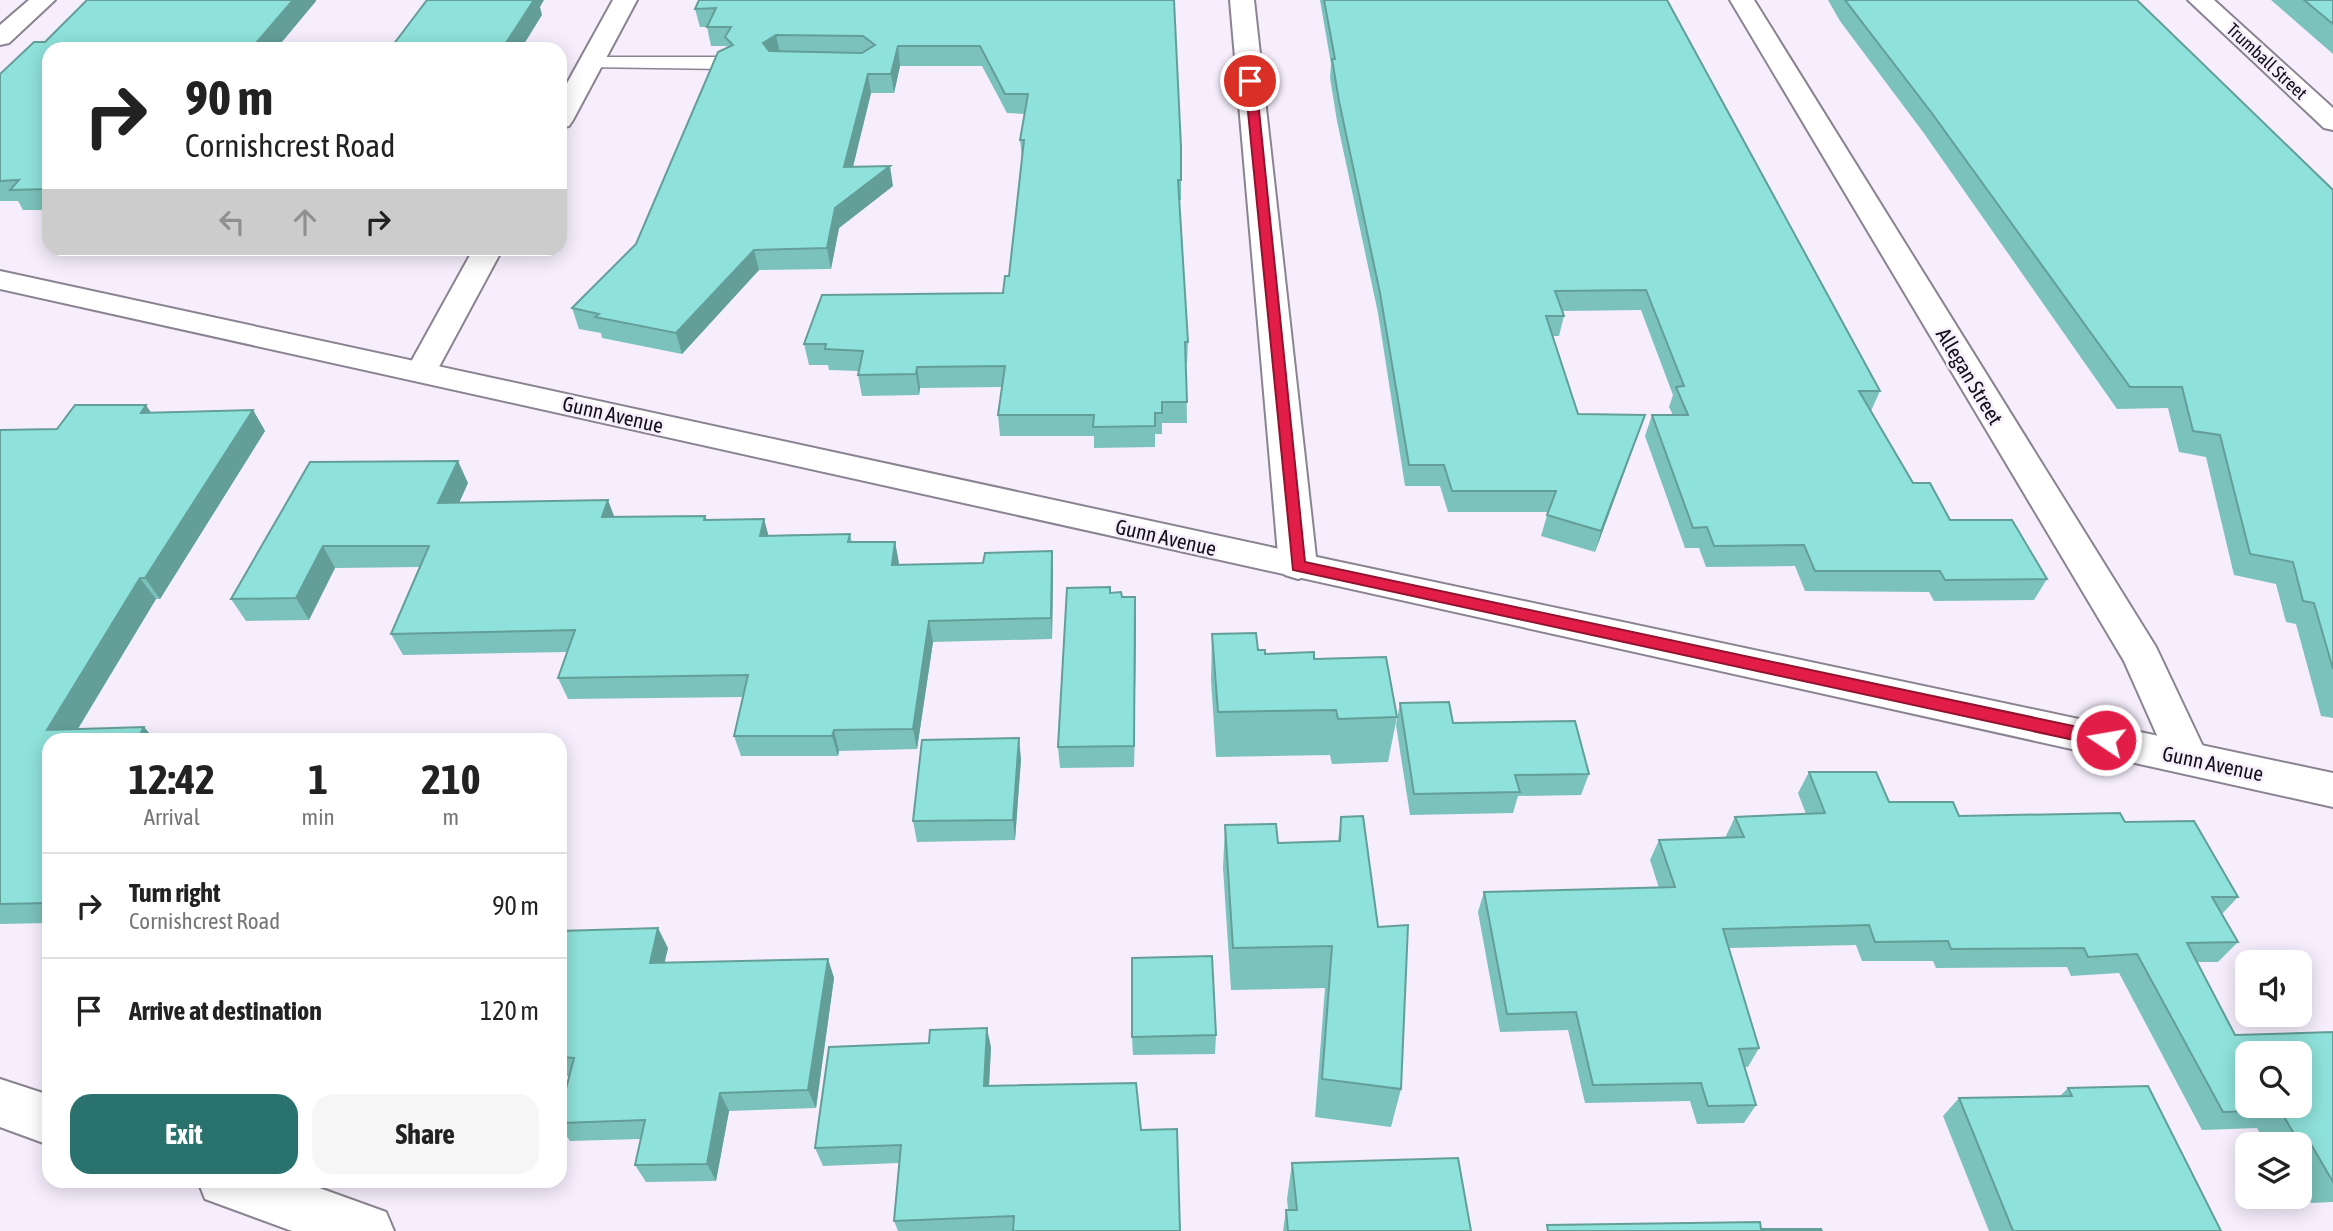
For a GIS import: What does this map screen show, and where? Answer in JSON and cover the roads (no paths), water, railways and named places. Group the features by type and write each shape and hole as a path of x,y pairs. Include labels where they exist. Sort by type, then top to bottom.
{"street":[{"path":"0,38 43,0"},
{"path":"567,107 625,0"},
{"path":"1242,0 1298,566"},
{"name":"Allegan Street","path":"1742,0 2142,658 2187,757"},
{"name":"Trumball Street","path":"2200,0 2333,122"},
{"path":"422,371 485,256"},
{"name":"Gunn Avenue","path":"0,280 1298,566 2333,790"},
{"path":"0,1103 42,1118"},
{"path":"244,1188 367,1231"}],"lane":[{"path":"591,63 725,63"}]}
